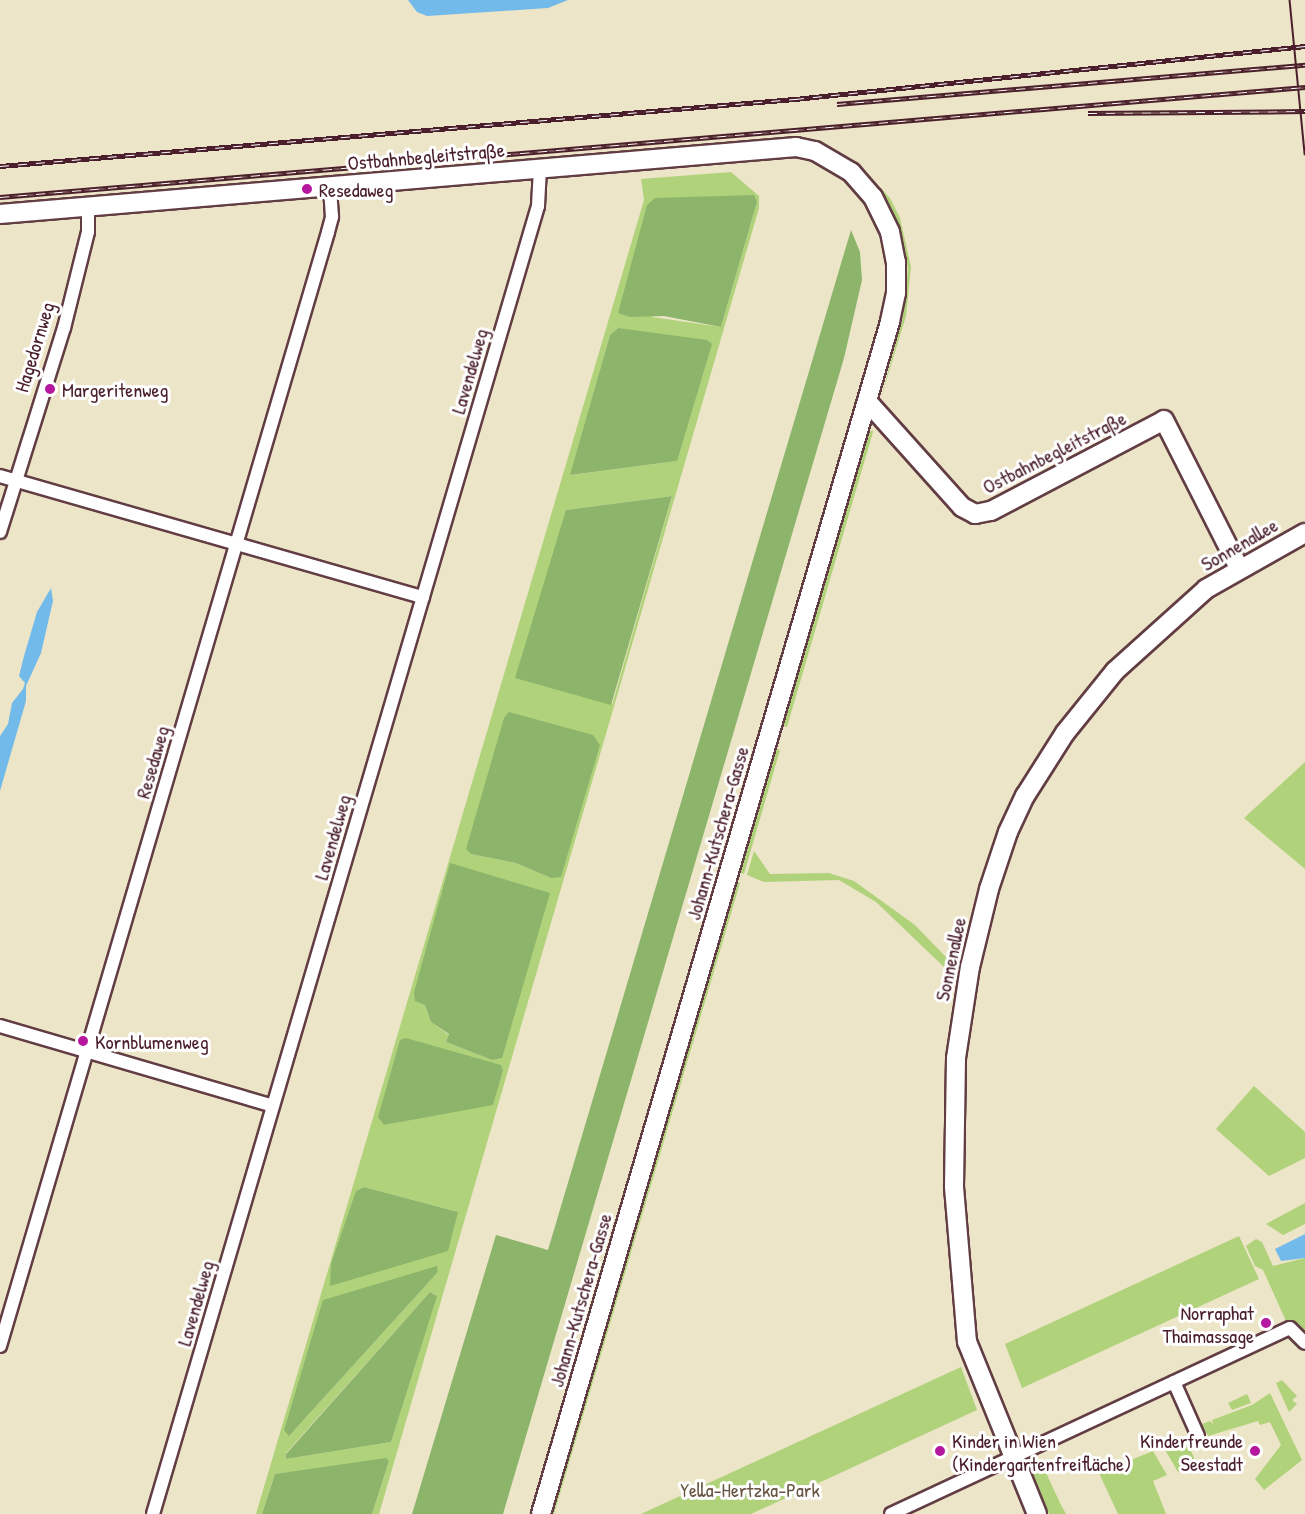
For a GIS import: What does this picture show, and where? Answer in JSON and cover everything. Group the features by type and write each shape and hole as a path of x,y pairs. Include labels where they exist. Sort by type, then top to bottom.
{"street":[{"name":"Ostbahnbegleitstraße","path":"0,214 796,147 815,151 850,172"},
{"name":"Lavendelweg","path":"153,1514 538,206 540,169"},
{"name":"Johann-Kutschera-Gasse","path":"541,1514 867,401 896,293 896,262 890,232 873,197 850,172"},
{"name":"Resedaweg","path":"0,1346 332,216 330,187"},
{"name":"Hagedornweg","path":"0,532 64,325 88,232 88,207"},
{"name":"Ostbahnbegleitstraße","path":"867,401 962,507 975,514 991,511 1164,420 1239,568"},
{"path":"0,476 423,597"},
{"name":"Sonnenallee","path":"1037,1514 967,1342 954,1186 956,1058 980,922 1008,832 1065,733 1115,671 1154,633 1239,568 1305,533"},
{"path":"0,1026 273,1106"},
{"path":"891,1514 1290,1328 1305,1343"},
{"path":"1174,1382 1198,1436"}],"green space":[{"path":"731,172 759,196 759,208 379,1514 372,1514 389,1461 275,1474 262,1514 256,1514 644,200 641,179","holes":["757,202 721,327 652,317","618,328 677,461 571,475 610,335","671,496 672,497 612,705 566,510","600,745 551,878 516,863 471,854","425,1005 501,1058 492,1060 446,1042 449,1035 431,1022","503,1071 493,1104 384,1125","364,1187 458,1212 356,1191","436,1267 438,1272 289,1436","430,1292 436,1295 391,1442 286,1459 286,1453"]},
{"path":"873,180 890,198 900,218 911,267 906,316 881,398 903,316 908,269 900,227 884,195 879,197"},
{"path":"754,195 757,202 721,327 664,316 630,317 618,313 647,205 655,198"},
{"path":"851,230 860,252 862,280 844,358 503,1514 412,1514 496,1235 548,1250"},
{"path":"618,328 707,340 712,344 677,461 570,475 610,335"},
{"path":"872,430 787,727 782,725 867,435"},
{"path":"672,496 611,705 515,678 566,510"},
{"path":"509,712 593,735 600,745 561,877 551,878 516,863 471,854 466,849 504,718"},
{"path":"775,748 780,750 744,874 738,872"},
{"path":"1305,762 1305,869 1244,818"},
{"path":"754,851 770,874 829,873 854,881 915,925 947,958 944,967 876,902 839,880 764,882 747,875"},
{"path":"450,863 550,893 502,1058 492,1060 446,1042 449,1034 431,1022 425,1005 415,1001 414,992"},
{"path":"736,882 740,883 554,1514 549,1514"},
{"path":"406,1038 501,1065 503,1071 493,1105 384,1125 378,1117 400,1040"},
{"path":"1254,1086 1305,1132 1305,1158 1269,1176 1216,1129"},
{"path":"364,1187 458,1212 448,1251 330,1286 331,1264 356,1191"},
{"path":"1305,1203 1305,1224 1283,1235 1266,1224"},
{"path":"1239,1236 1259,1279 1022,1388 1005,1344"},
{"path":"1256,1239 1262,1242 1273,1266 1305,1258 1305,1333 1286,1321 1263,1270 1255,1266 1246,1246"},
{"path":"437,1266 438,1272 289,1436 284,1430 323,1300"},
{"path":"430,1292 437,1296 391,1442 286,1459 286,1454"},
{"name":"Yella-Hertzka-Park","path":"961,1367 977,1410 751,1514 641,1514"},
{"path":"1282,1380 1297,1396 1292,1400 1297,1404 1289,1412 1276,1383"},
{"path":"1270,1393 1302,1460 1264,1490 1255,1479 1281,1445 1270,1422 1260,1425 1258,1421 1208,1436 1202,1424 1210,1421 1213,1424 1212,1420 1252,1405"},
{"path":"1247,1394 1251,1403 1232,1410 1228,1403"},
{"path":"1179,1440 1183,1449 1189,1446 1197,1465 1178,1472 1164,1448"},
{"path":"1153,1451 1167,1475 1153,1481 1166,1514 1118,1514 1099,1473"},
{"path":"386,1458 389,1461 372,1514 262,1514 275,1474"},
{"path":"1041,1462 1066,1514 1049,1514 1030,1468"}],"water":[{"path":"408,0 568,0 548,8 427,16 417,12"},
{"path":"51,588 53,601 41,653 26,686 26,701 0,791 0,736 8,724 12,703 23,689 25,683 19,676 24,656 37,612"},
{"path":"1305,1234 1305,1258 1281,1261 1275,1249"}],"tram line":[{"path":"1290,0 1305,154"}],"railway":[{"path":"0,166 795,99 1305,46"},
{"path":"837,104 1305,65"},
{"path":"0,197 1305,87"},
{"path":"1088,113 1305,111"}],"place":[{"name":"Resedaweg","path":"307,189"},
{"name":"Margeritenweg","path":"50,389"},
{"name":"Kornblumenweg","path":"83,1041"},
{"name":"Norraphat Thaimassage","path":"1266,1323"},
{"name":"Kinder in Wien (Kindergartenfreifläche)","path":"940,1451"},
{"name":"Kinderfreunde Seestadt","path":"1255,1451"}]}
